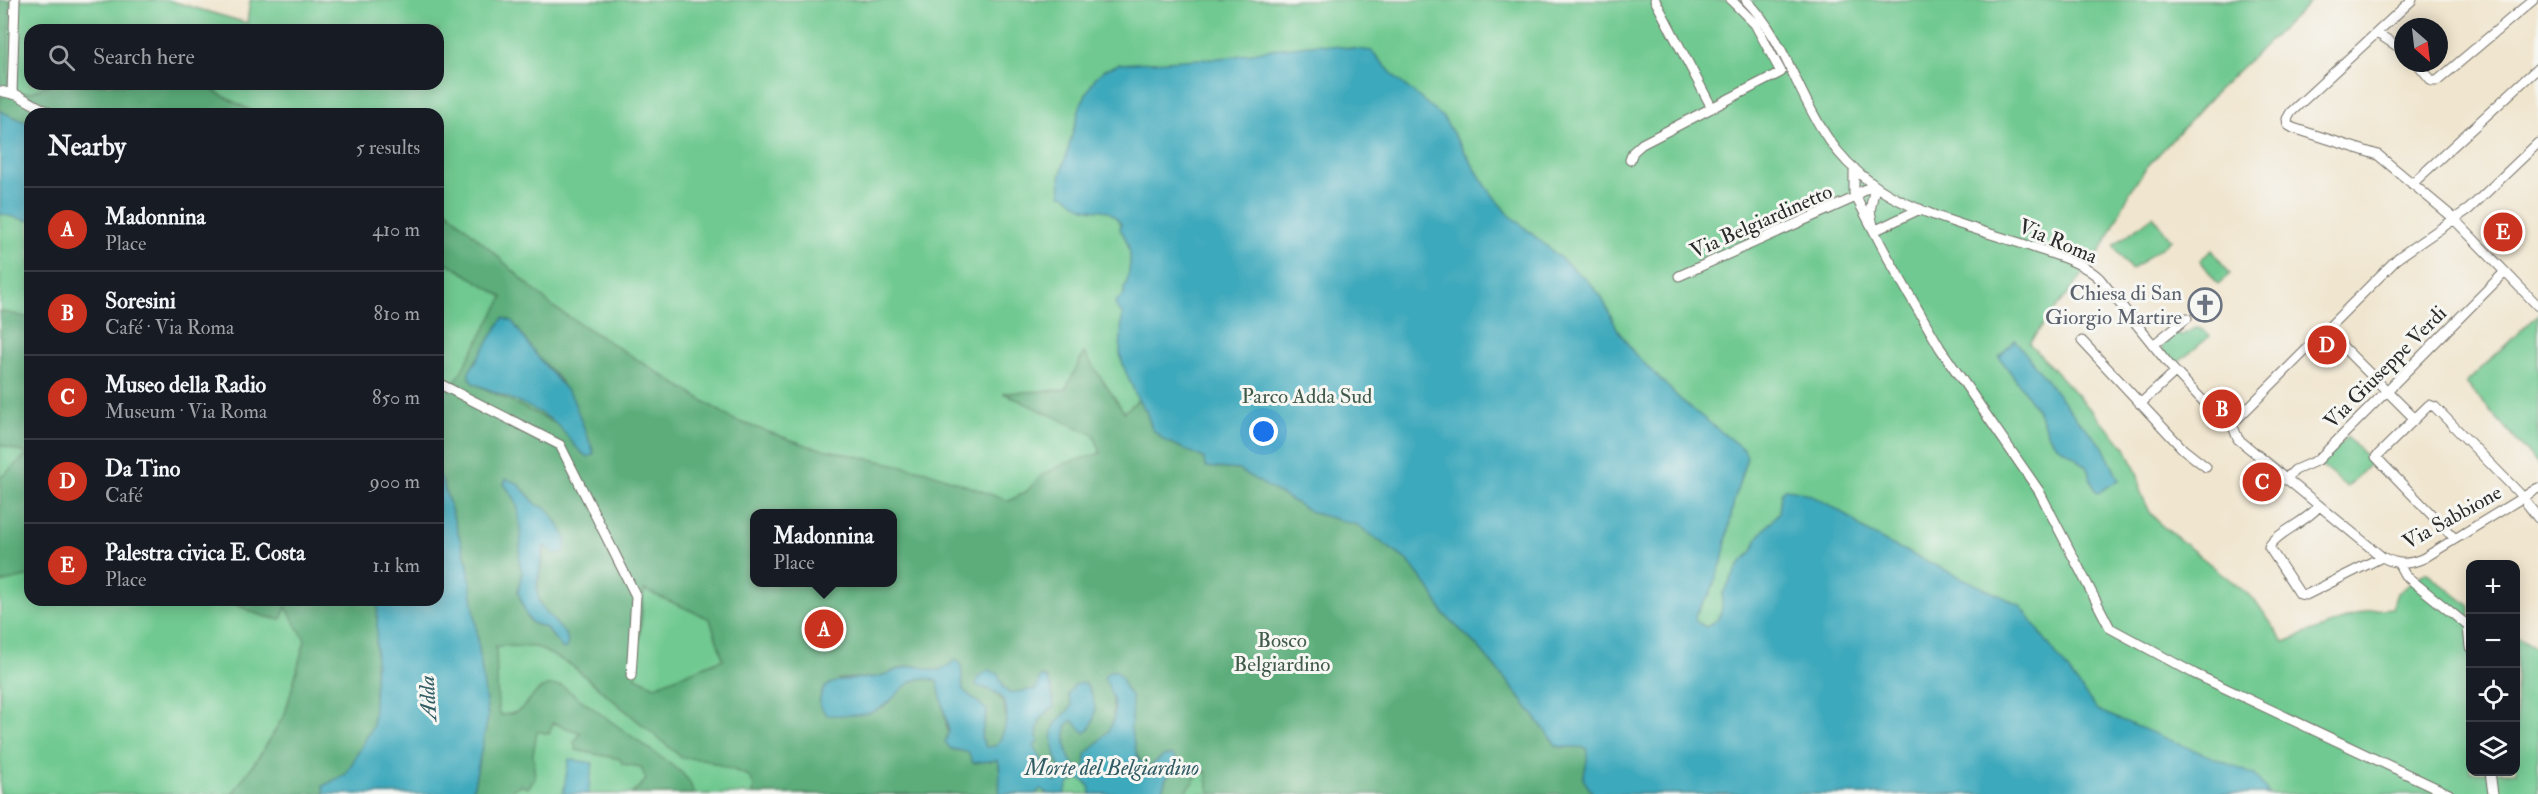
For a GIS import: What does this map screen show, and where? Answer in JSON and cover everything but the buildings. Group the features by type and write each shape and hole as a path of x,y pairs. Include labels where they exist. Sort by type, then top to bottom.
{"street":[{"path":"12,94 15,0"},
{"path":"1654,0 1712,108"},
{"path":"1630,160 1633,152 1642,144 1781,72 1755,24 1731,0"},
{"name":"Via Roma","path":"1746,0 1764,20 1826,135 1854,168 1885,193 1920,209 2060,256 2089,270 2100,279 2175,372 2224,423 2232,424 2238,439 2285,480 2382,557"},
{"path":"2412,0 2291,112 2287,119 2290,127 2378,155 2453,219 2538,306"},
{"path":"2448,72 2533,0"},
{"path":"2377,33 2394,44"},
{"path":"2412,183 2538,68"},
{"path":"2424,72 2432,81 2437,81 2448,72"},
{"path":"0,91 12,94 40,108"},
{"path":"2232,424 2399,257 2474,204 2538,143"},
{"path":"1854,168 1854,193 1874,231 1940,348 2039,491 2110,628 2195,675 2449,794"},
{"path":"1874,231 1870,211 1875,186"},
{"name":"Via Belgiardinetto","path":"1679,276 1856,197 1863,190 1875,186"},
{"path":"1856,197 1865,199 1885,193"},
{"path":"1874,231 1920,209"},
{"name":"Via Giuseppe Verdi","path":"2285,480 2300,468 2318,460 2505,272"},
{"path":"2153,345 2187,318"},
{"path":"2326,330 2415,419"},
{"path":"2082,341 2183,449 2206,467"},
{"path":"2140,404 2175,372"},
{"path":"444,386 560,445 636,596 631,676"},
{"path":"2455,539 2376,457 2429,405 2435,408 2522,498 2538,518"},
{"name":"Via Sabbione","path":"2382,557 2398,564 2417,561 2538,488"},
{"path":"2318,507 2307,519 2273,541 2269,547 2303,595 2382,557"},
{"path":"2398,564 2404,575 2466,624"},
{"path":"2491,776 2493,794"}],"green space":[{"name":"Parco Adda Sud","path":"0,0 168,0 247,23 250,0 2312,0 2218,90 2145,169 2130,192 2095,259 2029,343 2126,448 2138,475 2140,491 2150,512 2160,524 2255,600 2284,642 2369,610 2392,608 2397,593 2426,572 2466,603 2466,776 2520,776 2520,638 2538,649 2538,794 0,794"},
{"path":"0,0 10,0 8,89 0,87"},
{"path":"37,90 212,90 246,108 24,108 24,121 0,111 0,100 3,95"},
{"name":"Bosco Belgiardino","path":"444,207 553,307 734,420 809,446 926,471 1009,501 1027,491 1042,475 1064,464 1101,453 1094,435 1003,393 1065,390 1084,353 1124,412 1138,400 1146,411 1152,429 1204,458 1206,467 1239,470 1357,525 1408,561 1429,588 1444,614 1477,646 1557,746 1587,749 1588,761 1585,775 1593,794 1212,794 1209,792 1206,771 1198,774 1185,794 1161,794 1166,778 1177,767 1164,756 1148,768 1141,762 1136,754 1131,734 1129,693 1125,689 1110,688 1113,698 1113,722 1109,733 1091,749 1085,769 1073,765 1068,753 1066,726 1071,720 1086,732 1068,695 1072,705 1058,721 1054,730 1053,737 1061,781 1054,782 1033,746 1038,742 1037,731 1040,722 1045,714 1054,707 1051,687 1046,677 1042,676 1036,689 1009,693 1004,688 998,674 983,688 995,692 1000,698 1006,719 1003,733 996,746 986,747 981,737 987,710 963,690 961,665 933,671 907,666 878,677 839,679 882,708 913,681 928,679 938,681 951,749 968,752 973,763 998,760 1000,794 753,794 754,785 744,774 703,759 682,758 571,665 536,647 496,646 498,710 501,715 510,714 523,707 540,689 562,686 681,772 689,781 694,794 632,794 646,780 641,767 623,764 620,759 576,750 574,742 581,733 553,723 549,734 537,731 533,754 535,778 528,788 520,785 507,794 472,794 488,718 468,565 444,487 444,380 454,384 503,297 444,261","holes":["503,319 512,321 537,356 559,379 581,421 594,453 583,454 567,432 553,422 473,383 489,343","517,483 537,505 548,510 563,532 545,546 538,583 538,598 562,648 546,628 532,623 526,615 518,592 522,571 519,562 521,538 518,509 515,499 504,484","644,590 710,619 723,659 655,686 636,677"]},
{"path":"2153,216 2171,240 2131,270 2113,246"},
{"path":"2212,250 2230,274 2218,284 2200,260"},
{"path":"0,311 24,317 24,453 0,445"},
{"path":"2538,314 2538,465 2466,383"},
{"path":"2195,328 2201,329 2210,336 2175,365 2161,346 2177,332 2181,336"},
{"path":"2347,437 2372,462 2347,487 2319,464"},
{"path":"24,457 24,577 0,583 0,478"},
{"path":"241,606 378,606 373,726 346,774 323,786 325,794 232,794 262,752 285,714 305,640 286,607 281,619"}],"water":[{"path":"1319,44 1372,51 1397,79 1443,117 1486,186 1506,212 1589,282 1601,296 1618,330 1634,353 1682,401 1744,450 1747,457 1734,501 1722,562 1710,594 1695,615 1696,621 1706,627 1718,619 1721,614 1723,593 1741,562 1751,553 1759,536 1779,512 1781,493 1784,489 1801,492 1837,510 1852,519 1862,529 1886,542 2020,605 2097,710 2255,775 2269,794 1593,794 1583,779 1588,756 1587,749 1557,746 1477,646 1444,614 1429,588 1408,561 1357,525 1313,513 1239,470 1205,467 1204,458 1164,440 1152,429 1146,411 1138,400 1124,368 1120,354 1122,313 1116,307 1115,302 1124,295 1130,260 1129,248 1120,229 1121,224 1111,213 1082,207 1061,194 1060,177 1081,104 1095,78 1104,70 1119,64 1231,57 1272,49"},
{"path":"0,111 24,121 24,220 0,214"},
{"path":"503,318 512,321 537,356 572,397 594,453 589,457 580,451 553,421 525,405 473,383 469,377 469,372"},
{"path":"2015,340 2077,419 2102,445 2119,480 2098,493 2095,492 2087,468 2076,457 2058,446 2048,435 2041,417 1999,357"},
{"path":"506,479 517,483 537,505 548,509 563,532 566,542 564,552 555,554 544,546 537,586 541,606 566,635 568,641 566,649 562,648 546,628 532,623 526,615 518,592 522,571 519,562 521,538 518,509 515,499 504,484"},
{"name":"Adda","path":"444,487 468,565 488,718 472,794 325,794 323,786 346,774 373,726 378,606 444,606"},
{"name":"Morte del Belgiardino","path":"958,661 961,665 963,690 987,710 981,737 986,747 996,746 1000,740 1005,726 1006,710 1005,703 995,692 976,686 977,678 989,670 998,674 1004,688 1009,693 1036,689 1040,677 1046,677 1051,687 1054,707 1040,721 1037,731 1038,742 1034,746 1054,782 1061,780 1053,744 1053,730 1056,723 1072,705 1068,695 1071,689 1085,683 1092,695 1095,708 1093,722 1085,733 1072,720 1066,726 1068,753 1073,764 1085,768 1086,754 1110,728 1115,711 1104,677 1109,671 1116,671 1122,678 1132,698 1131,731 1138,759 1148,768 1163,756 1173,755 1178,761 1177,767 1166,778 1161,794 1091,794 1087,784 1077,779 1069,783 1064,794 1049,794 1041,789 1035,794 1000,794 998,760 973,763 968,752 951,749 945,742 949,731 937,681 919,679 912,681 882,707 869,713 827,715 820,707 820,696 824,689 839,681 876,677 915,666 940,670"},
{"path":"569,759 593,763 588,794 563,794"}],"place":[{"name":"Palestra civica E. Costa","path":"2503,232"},
{"name":"Chiesa di San Giorgio Martire","path":"2205,305"},
{"name":"Da Tino","path":"2327,345"},
{"name":"Soresini","path":"2222,409"},
{"name":"Museo della Radio","path":"2262,482"},
{"name":"Madonnina","path":"824,629"}]}
